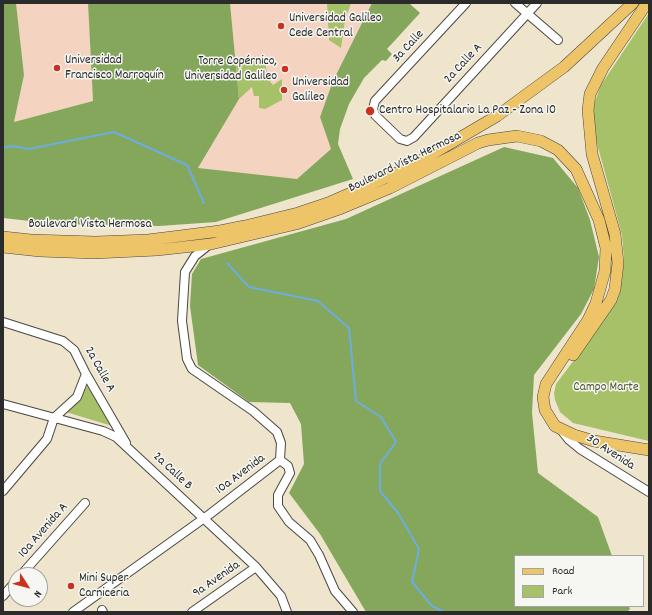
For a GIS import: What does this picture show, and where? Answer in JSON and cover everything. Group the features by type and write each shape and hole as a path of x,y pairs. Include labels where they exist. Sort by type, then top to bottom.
{"main road":[{"path":"602,33 623,3"},
{"path":"602,33 633,3"},
{"path":"647,3 602,68 590,94 588,103 592,154 616,234 618,263 615,289 606,309 590,332 568,362 546,384 543,397 545,410 551,422 561,430 594,441 649,450"},
{"name":"Boulevard Vista Hermosa","path":"3,237 45,241 96,242 148,240 220,231 245,226 298,213 328,203 410,167 472,132 533,91 564,67 602,33"},
{"name":"Boulevard Vista Hermosa","path":"3,247 40,251 94,253 157,250 211,244 296,224 342,208 390,188 473,146 488,140 517,136 541,141 558,150 576,169 599,220 606,248 605,271 596,303 588,320 546,384"}],"street":[{"name":"3a Calle","path":"410,139 400,139 374,115 373,109 375,101 466,3"},
{"path":"515,3 558,40"},
{"name":"2a Calle A","path":"410,139 537,3"},
{"name":"10a Avenida","path":"73,612 204,518 280,460 281,443 277,432 253,411 192,369 187,359 182,320 185,272 194,256 211,244"},
{"name":"2a Calle A","path":"3,322 63,341 74,350 129,449"},
{"path":"3,491 47,439 54,418 77,397 86,374"},
{"name":"2a Calle B","path":"3,404 103,431 116,437 256,567 281,596 287,612"},
{"name":"30 Avenida","path":"561,430 569,440 580,449 649,492"},
{"path":"280,460 288,466 290,473 278,495 278,506 289,522 310,540 319,555 335,591 353,612"},
{"name":"10a Avenida A","path":"28,567 85,503"},
{"name":"9a Avenida","path":"192,612 256,567"}],"shaded area":[{"name":"Universidad Francisco Marroquín","path":"16,3 88,3 93,101 14,122 24,75"},
{"name":"Universidad Galileo","path":"230,3 372,3 333,81 320,117 331,149 297,179 198,169 239,99"}],"green space":[{"path":"3,3 16,3 24,75 14,122 93,101 88,3 230,3 239,99 198,168 297,179 331,149 320,117 333,81 372,3 409,3 420,13 387,49 392,54 386,61 382,60 364,78 349,104 340,129 338,144 353,179 216,222 159,226 57,224 3,218"},
{"path":"327,3 351,3 345,20 341,48 329,40"},
{"name":"Campo Marte","path":"649,13 649,441 573,423 560,412 554,393 556,384 580,352 619,291 621,284 624,260 622,235 593,129 593,107 601,85"},
{"path":"255,56 259,62 265,62 268,79 273,85 282,79 282,100 265,109 259,108 259,96 254,96 252,87 239,99 236,66"},
{"path":"504,147 553,158 578,188 590,220 599,257 594,289 581,314 534,375 532,413 538,473 598,517 612,555 514,555 514,607 629,607 630,609 627,612 366,612 320,534 289,493 304,464 301,424 290,403 249,402 198,365 190,306 192,274 201,259 346,219"},
{"path":"87,386 112,426 66,412 79,399"}],"waterway":[{"path":"3,148 11,146 29,149 114,132 187,165 204,203"},
{"path":"227,263 249,287 318,301 349,328 356,401 381,417 396,442 380,464 380,491 398,513 419,549 412,582 432,606 444,612"}],"place":[{"name":"Universidad Galileo Cede Central","path":"281,26"},
{"name":"Universidad Francisco Marroquín","path":"57,68"},
{"name":"Torre Copérnico, Universidad Galileo","path":"285,69"},
{"name":"Universidad Galileo","path":"284,90"},
{"name":"Centro Hospitalario La Paz - Zona 10","path":"370,111"},
{"name":"Mini Super Carniceria","path":"71,586"}]}
